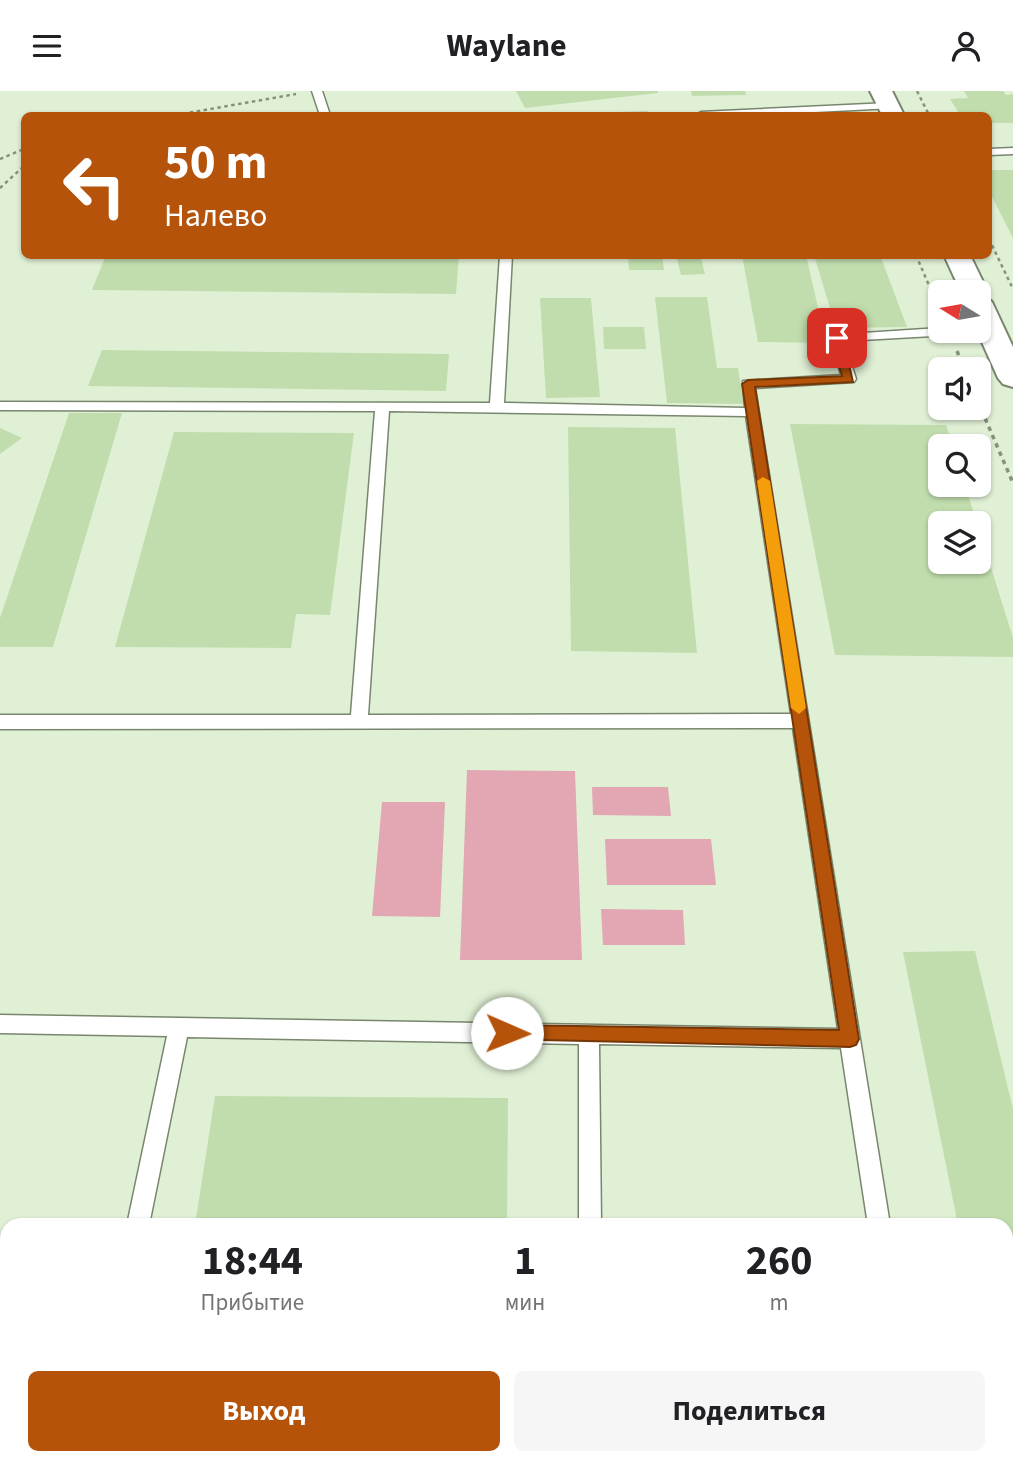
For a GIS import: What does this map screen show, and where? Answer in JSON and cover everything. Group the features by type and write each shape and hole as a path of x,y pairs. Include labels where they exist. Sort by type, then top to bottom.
{"street":[{"path":"959,259 968,280"},
{"path":"991,340 1013,378"}],"lane":[{"path":"317,91 324,112"},
{"path":"752,112 888,104"},
{"path":"992,152 1013,151"},
{"path":"497,407 506,259"},
{"path":"878,1218 748,384 849,379 837,338 928,332"},
{"path":"0,406 497,407 752,412"},
{"path":"359,722 382,407"},
{"path":"0,722 801,721"},
{"path":"0,1024 850,1039"},
{"path":"139,1218 179,1027"},
{"path":"589,1034 590,1218"}],"path":[{"path":"917,91 928,112"},
{"path":"193,112 298,93"},
{"path":"0,159 21,150"},
{"path":"0,188 21,169"},
{"path":"992,245 1013,289"},
{"path":"918,259 928,283"},
{"path":"986,420 1013,483"}],"shaded area":[{"path":"467,770 575,771 582,960 460,960"},
{"path":"592,787 668,787 671,816 593,815"},
{"path":"382,802 445,802 440,917 372,916"},
{"path":"605,839 711,839 716,885 607,885"},
{"path":"601,909 683,910 685,945 603,945"}],"building":[{"path":"516,91 658,91 658,93 525,108"},
{"path":"691,91 745,91 746,95 692,96"},
{"path":"964,91 1003,91 1006,95 1013,94 1013,123 992,123 992,112 958,112 950,99 968,98"},
{"path":"992,170 1013,170 1013,238 992,197"},
{"path":"104,259 459,259 456,294 92,290"},
{"path":"628,259 663,259 664,270 629,270"},
{"path":"677,259 701,259 705,274 681,275"},
{"path":"743,259 807,259 826,343 758,342"},
{"path":"815,259 882,259 907,327 836,328"},
{"path":"655,297 707,297 717,368 738,368 744,404 667,403"},
{"path":"540,298 591,298 600,397 546,398"},
{"path":"603,327 644,327 646,349 604,349"},
{"path":"102,350 449,354 446,391 88,386"},
{"path":"69,413 122,413 53,647 0,647 0,618"},
{"path":"790,424 946,425 949,434 928,434 928,497 969,497 973,511 928,511 928,574 991,574 991,567 1013,638 1013,657 835,655"},
{"path":"568,427 675,428 697,653 571,651"},
{"path":"0,428 22,438 0,454"},
{"path":"174,432 354,433 330,615 296,614 291,648 115,647"},
{"path":"975,951 1013,1109 1013,1218 957,1218 903,952"},
{"path":"215,1096 508,1098 507,1218 196,1218"}],"slow traffic":[{"path":"763,481 799,708"}],"route":[{"path":"507,1033 850,1039 748,384 849,379 837,338"}]}
